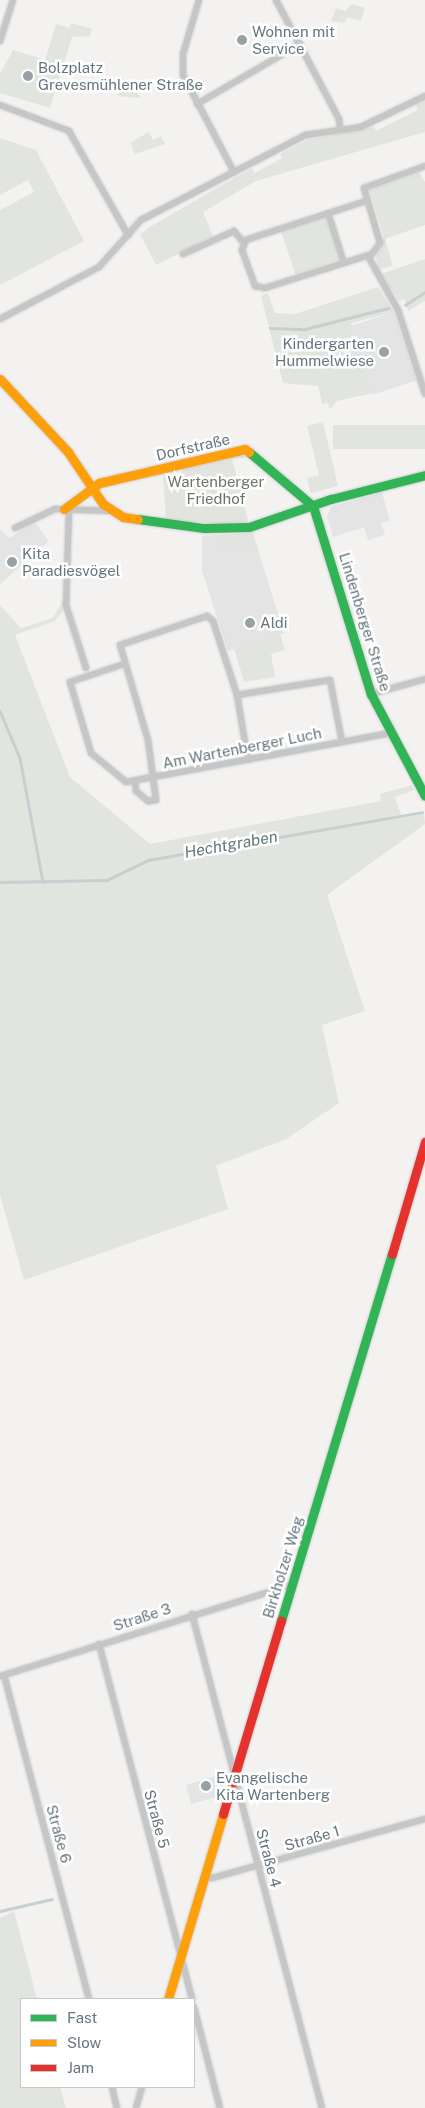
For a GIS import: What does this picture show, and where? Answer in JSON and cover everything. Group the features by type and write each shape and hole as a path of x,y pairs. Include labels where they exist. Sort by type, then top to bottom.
{"street":[{"path":"0,41 13,0"},
{"path":"199,0 182,65 197,104 234,172"},
{"path":"276,0 300,44 340,128"},
{"path":"197,104 300,44"},
{"path":"0,319 99,266 141,220 306,135 382,119 425,96"},
{"path":"0,105 69,131 128,235"},
{"path":"244,243 242,250 252,281 260,288 368,256 380,243 366,201 367,186 424,169"},
{"path":"244,243 366,201"},
{"path":"328,213 344,263"},
{"path":"183,254 234,231 244,243"},
{"path":"368,256 404,324 425,394"},
{"path":"0,379 68,452 95,485 110,511"},
{"name":"Dorfstraße","path":"66,510 95,485 246,449 313,506"},
{"name":"Dorfstraße","path":"15,528 44,512 66,510 110,511 197,528 232,529 425,475"},
{"name":"Lindenberger Straße","path":"313,506 371,694 425,796"},
{"path":"66,510 66,605 86,668"},
{"path":"124,664 73,680 70,685 91,753 126,782 154,778 124,664 120,649 124,643 211,617 237,695 248,760"},
{"path":"371,694 425,679"},
{"path":"237,695 330,680 342,742"},
{"name":"Am Wartenberger Luch","path":"134,780 136,790 154,802 158,797 154,778 391,733"},
{"name":"Birkholzer Weg","path":"168,1998 425,1142"},
{"name":"Straße 3","path":"2,1676 192,1614 292,1585"},
{"name":"Straße 4","path":"192,1614 322,2108"},
{"name":"Straße 5","path":"98,1644 192,1998"},
{"name":"Straße 6","path":"2,1676 89,1998"},
{"name":"Straße 1","path":"205,1876 259,1866 425,1819"},
{"path":"195,2011 220,2108"},
{"path":"112,2088 118,2108"},
{"path":"136,2108 142,2088"}],"shaded area":[{"name":"Kindergarten Hummelwiese","path":"394,312 416,380 374,394 352,326"},
{"path":"382,492 390,521 381,523 385,535 368,540 364,527 333,537 327,516 331,507"},
{"name":"Kita Paradiesvögel","path":"34,521 49,541 0,584 0,530 10,538"},
{"path":"253,533 284,633 228,651 202,571 202,536"},
{"path":"229,1772 224,1795 191,1804 186,1785"}],"green space":[{"path":"352,4 365,8 361,21 348,17 344,23 331,21 336,8 345,11"},
{"path":"71,23 92,29 90,36 72,37 50,108 0,93 0,74 13,50 45,60 56,24 69,28"},
{"path":"131,82 141,98 118,96 122,83"},
{"path":"425,100 425,132 256,181 203,212 213,236 156,265 140,234 153,225 252,168 255,173 282,158 280,154 307,140 374,127 376,131 418,110 416,105"},
{"path":"149,132 153,140 161,136 165,144 135,154 130,143"},
{"path":"0,138 36,150 84,241 0,285 0,210 34,192 28,180 0,195"},
{"path":"419,172 425,182 425,225 385,239 393,266 379,269 376,257 384,236 369,190"},
{"path":"326,217 340,260 295,274 281,232"},
{"path":"425,259 425,301 408,311 404,299 399,301 381,274"},
{"path":"378,287 394,312 351,323 374,393 337,401 330,410 328,403 322,404 318,386 283,383 261,296 268,293 275,313 295,314"},
{"path":"323,422 338,486 311,493 307,478 319,475 307,426"},
{"path":"333,425 425,425 425,449 333,449"},
{"name":"Wartenberger Friedhof","path":"241,453 250,457 232,459 248,521 242,525 166,520 163,475 98,487 172,469 177,484 185,486 189,496 180,467"},
{"path":"253,533 258,550 250,552 220,548 216,538"},
{"path":"63,600 64,610 55,621 15,635 70,777 150,844 381,801 380,794 412,785 414,790 395,797 402,818 424,814 425,824 327,895 365,1011 322,1025 339,1103 286,1139 216,1166 228,1209 24,1280 0,1195 0,605 21,628 53,618"},
{"path":"280,634 285,650 271,654 275,677 244,682 234,649"},
{"path":"14,1911 37,1998 20,1998 20,2088 60,2088 66,2108 0,2108 0,1918"}],"waterway":[{"path":"405,305 425,292"},
{"path":"270,328 305,329 388,308"},
{"name":"Hechtgraben","path":"0,711 20,758 43,882"},
{"name":"Hechtgraben","path":"0,882 107,880 148,860 422,812"},
{"path":"0,1911 52,1899"}],"traffic: fast":[{"path":"249,452 313,506 371,694 425,796"},
{"path":"138,519 204,528 249,527 331,499 425,475"},
{"path":"281,1621 392,1254"}],"traffic: slow":[{"path":"0,379 68,452 103,504 123,517 138,519"},
{"path":"64,509 99,483 245,449 249,452"},
{"path":"168,1998 223,1814"}],"traffic: jam":[{"path":"392,1254 425,1142"},
{"path":"223,1814 281,1621"}],"place":[{"name":"Wohnen mit Service","path":"242,40"},
{"name":"Bolzplatz Grevesmühlener Straße","path":"28,76"},
{"name":"Kindergarten Hummelwiese","path":"384,352"},
{"name":"Kita Paradiesvögel","path":"12,562"},
{"name":"Aldi","path":"250,623"},
{"name":"Evangelische Kita Wartenberg","path":"206,1786"}]}
